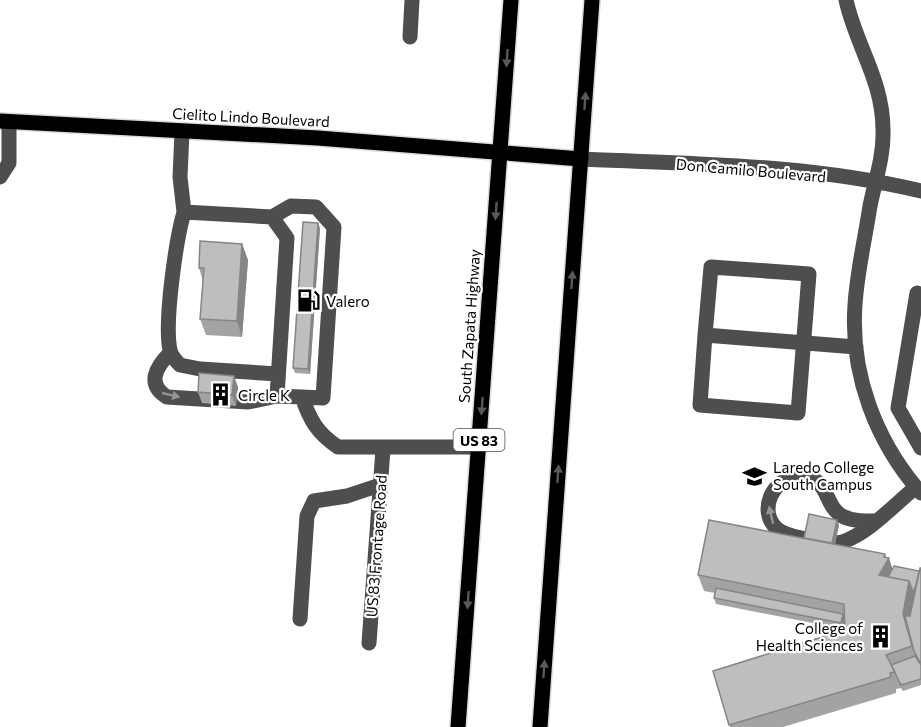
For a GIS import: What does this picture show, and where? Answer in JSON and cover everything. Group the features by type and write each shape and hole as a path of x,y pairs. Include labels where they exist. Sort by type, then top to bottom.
{"main road":[{"name":"South Zapata Highway","path":"458,727 511,0"},
{"path":"540,727 592,0"},
{"name":"Cielito Lindo Boulevard","path":"4,122 318,138 580,159"}],"street":[{"path":"410,37 412,0"},
{"path":"846,0 876,78 884,131 857,285 856,347 860,374 873,416 893,456 918,490 853,537 839,543 825,543 780,531 770,520 768,505 770,496 780,482 799,476 810,478 824,488 831,504 843,517 874,521"},
{"path":"0,177 9,163 4,122"},
{"path":"182,132 180,177 184,212 177,235 169,335 170,353 180,365 200,369 278,374"},
{"name":"Don Camilo Boulevard","path":"580,159 740,166 874,182 921,191"},
{"path":"170,353 158,364 155,374 155,383 160,392 167,397 249,402 277,396 323,398 334,227 316,207 291,207 272,218 184,212"},
{"path":"272,218 287,238 277,396"},
{"path":"711,267 809,274 798,413 700,405 705,335 711,267"},
{"path":"921,295 917,294 898,408 921,448"},
{"path":"705,335 856,347"},
{"path":"302,397 310,421 322,436 338,447 383,449 478,447"},
{"name":"US 83 Frontage Road","path":"369,643 383,449"},
{"path":"300,619 307,516 314,501 347,496 380,485"}],"building":[{"name":"Valero","path":"303,222 318,223 308,369 293,368"},
{"path":"200,241 242,244 237,321 200,319 204,268 199,268"},
{"path":"199,373 234,376 232,395 198,392"},
{"path":"809,514 837,520 832,543 804,538"},
{"name":"College of Health Sciences","path":"709,520 885,554 884,557 889,558 879,575 909,581 903,614 912,646 886,655 895,672 890,673 891,677 729,725 713,671 845,630 844,604 698,575"},
{"path":"894,566 919,571 913,592 909,581 888,577"},
{"path":"920,568 921,664 914,651 905,616 910,616"},
{"path":"716,588 843,614 841,623 714,598"},
{"path":"915,656 921,665 921,679 901,685 891,665"}],"place":[{"name":"Valero","path":"308,301"},
{"name":"Circle K","path":"220,395"},
{"name":"Laredo College South Campus","path":"755,476"},
{"name":"College of Health Sciences","path":"881,637"}]}
